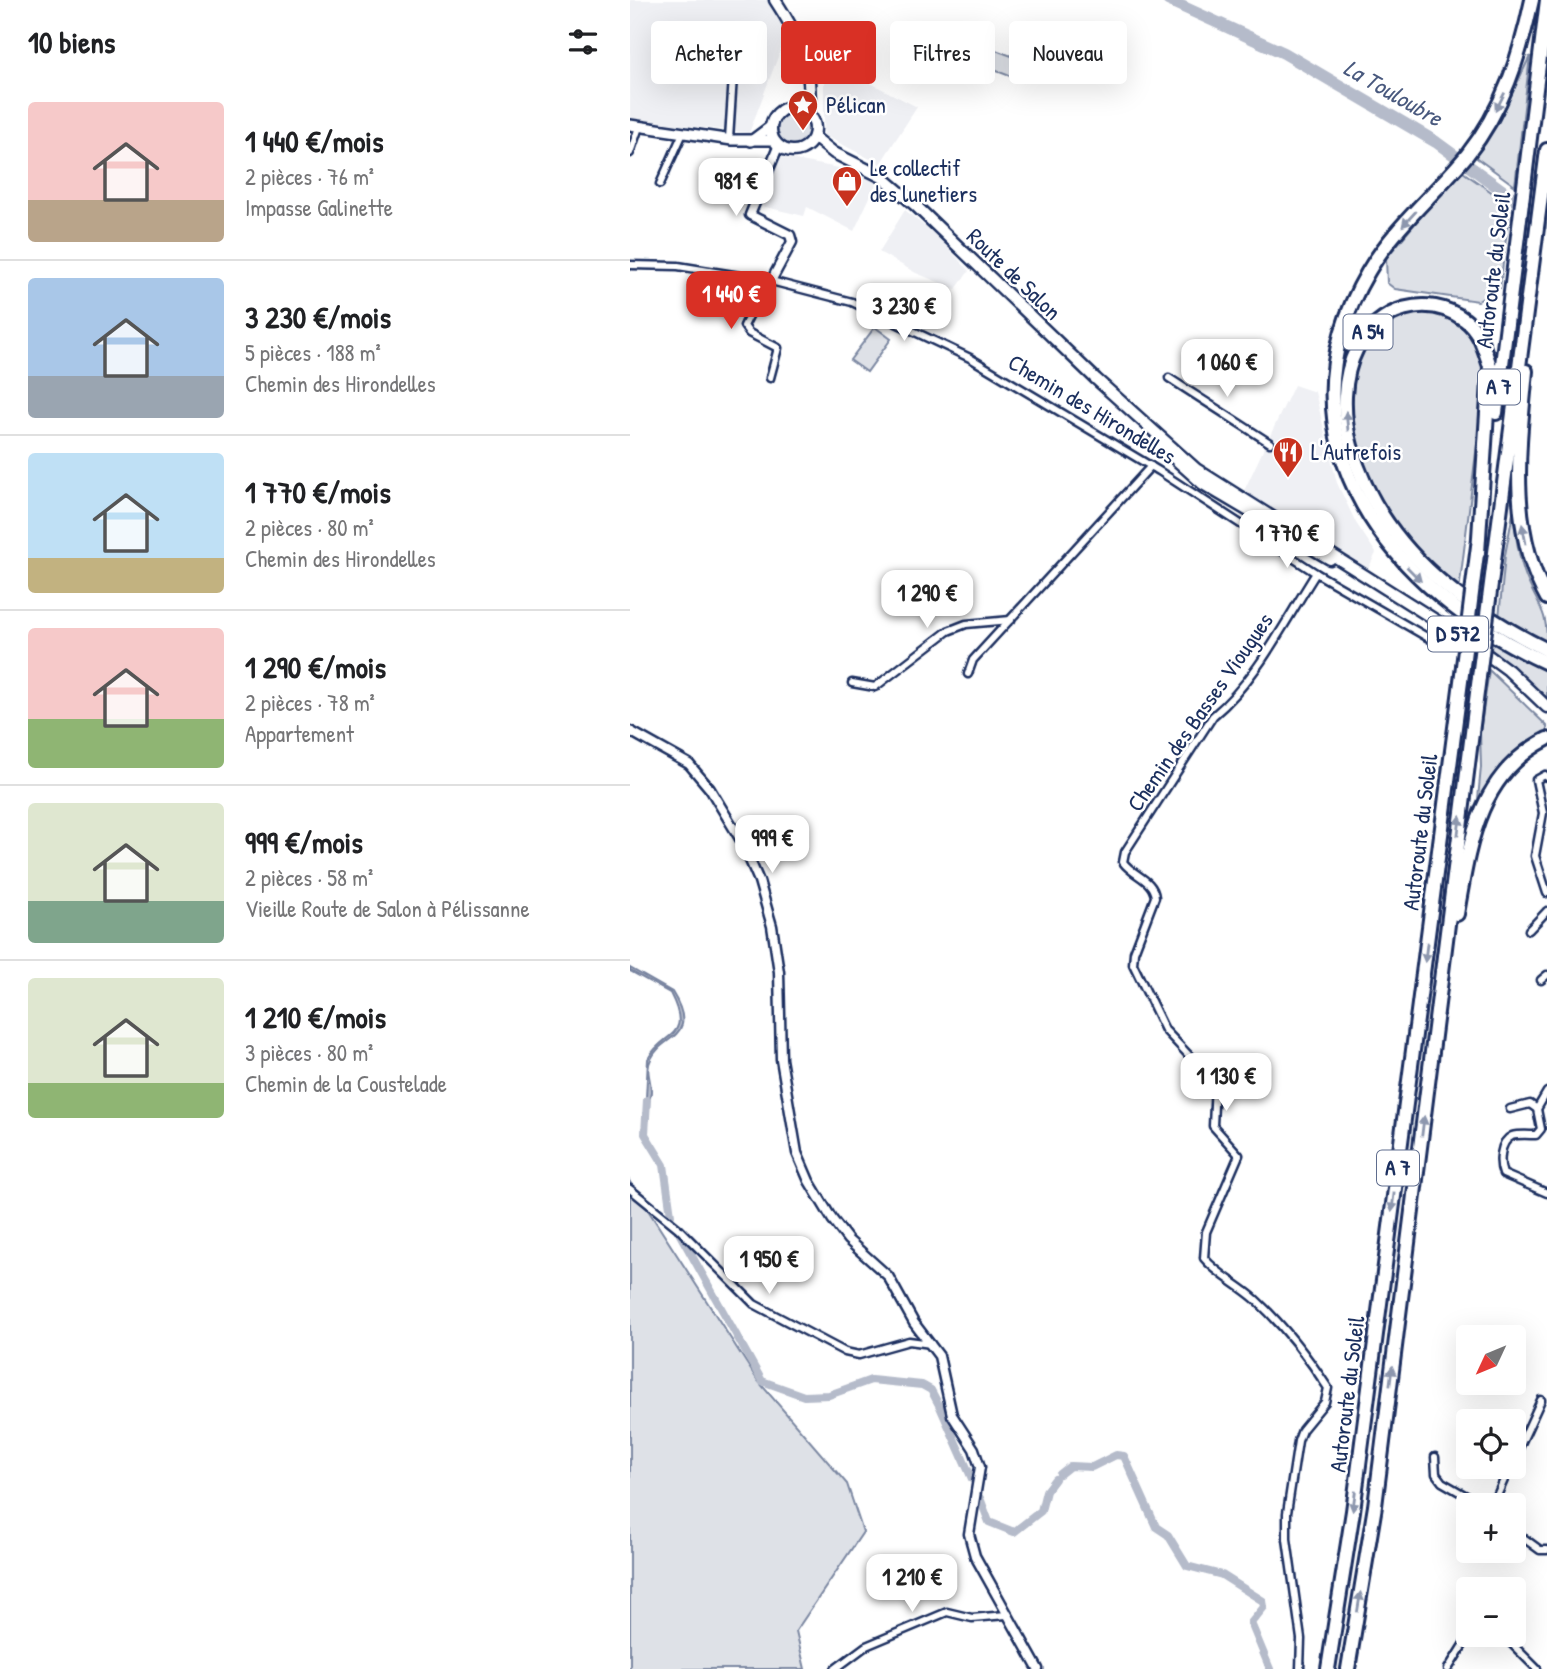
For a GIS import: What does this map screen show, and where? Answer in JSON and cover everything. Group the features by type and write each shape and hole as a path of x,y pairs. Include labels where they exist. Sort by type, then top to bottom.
{"highway":[{"name":"A 54","path":"1532,0 1507,89 1468,154 1396,232 1368,270 1348,311 1334,377 1337,441 1357,499 1400,560 1453,608 1547,663"},
{"name":"Autoroute du Soleil","path":"1328,1669 1355,1497 1547,0"},
{"name":"Autoroute du Soleil","path":"1348,1669 1375,1506 1547,150"},
{"path":"1536,231 1537,276 1521,430 1519,481 1525,543 1547,598"},
{"name":"A 54","path":"1478,553 1490,366 1482,340 1466,321 1430,306 1408,306 1384,318 1367,332 1350,368 1346,419 1356,466 1386,523 1425,569 1457,596 1547,650"},
{"path":"1433,1040 1474,827 1497,780 1514,761 1546,739"}],"main road":[{"path":"635,126 776,143 792,151 806,147 814,137 815,125 809,113 811,91 807,58 775,0"},
{"path":"798,107 811,91"},
{"path":"751,141 771,126 777,113 783,108 798,107 809,113"},
{"path":"771,126 776,143"},
{"name":"Route de Salon","path":"814,137 834,153 882,177 915,205 1129,410"},
{"name":"Route de Salon","path":"806,147 834,153"},
{"name":"D 572","path":"1129,410 1180,466 1239,507 1317,553 1359,573"},
{"name":"D 572","path":"1129,410 1208,477 1467,640 1508,670 1547,707"}],"street":[{"path":"729,139 732,84"},
{"path":"630,153 635,126"},
{"path":"660,184 683,133"},
{"path":"770,378 778,348 749,333 744,326 792,242 790,235 750,215 776,143"},
{"name":"Chemin des Hirondelles","path":"630,265 678,266 768,281 852,302 970,358 1151,466 1316,573 1432,640"},
{"path":"1169,378 1270,443"},
{"path":"968,674 974,660 1151,466"},
{"path":"1232,519 1239,507"},
{"name":"Chemin des Basses Viougues","path":"1300,1669 1300,1626 1286,1521 1298,1441 1302,1430 1325,1402 1328,1388 1271,1315 1228,1277 1214,1270 1204,1258 1206,1232 1239,1155 1213,1126 1214,1083 1166,1030 1133,964 1134,952 1156,897 1151,885 1129,870 1124,862 1125,852 1213,716 1225,706 1259,661 1316,573"},
{"path":"852,683 875,687 948,631 966,624 1011,620"},
{"path":"630,731 689,764 716,798 742,842 772,926 779,972 781,1059 797,1153 809,1181 848,1240 888,1276 914,1322 939,1356 952,1415 974,1450 980,1467 969,1534 975,1556 1038,1669"},
{"path":"1546,776 1536,780 1543,813 1535,856 1547,893"},
{"path":"1529,930 1547,911"},
{"path":"1541,980 1547,975"},
{"path":"1547,1092 1537,1109 1541,1129 1536,1135 1512,1136 1504,1143 1500,1165 1503,1174 1547,1193"},
{"path":"1510,1109 1530,1104 1537,1109"},
{"path":"630,1189 678,1228 754,1304 845,1352 859,1355 908,1342 933,1345"},
{"path":"1526,1433 1541,1400"},
{"path":"1435,1457 1436,1474 1442,1482 1461,1493"},
{"path":"1526,1540 1540,1550 1547,1550"},
{"path":"835,1669 866,1646 947,1612 972,1618 1006,1615"},
{"path":"1447,1669 1461,1647"},
{"path":"1515,1647 1537,1669"}],"shaded area":[{"path":"630,0 768,0 781,23 781,49 749,133 630,119"},
{"path":"995,50 1009,55 1009,76 995,70"},
{"path":"1530,56 1515,186 1474,156 1499,121"},
{"path":"824,84 872,84 917,107 880,164 824,135"},
{"path":"793,113 805,117 809,129 805,141 793,145 781,141 777,129 781,117"},
{"path":"779,157 860,172 878,180 854,231 807,207 804,216 757,205"},
{"path":"1460,170 1510,205 1500,288 1478,301 1395,289 1387,283 1386,258"},
{"path":"905,210 939,238 969,271 956,289 916,273 879,252"},
{"path":"1416,312 1444,316 1456,322 1473,340 1483,365 1485,379 1459,591 1418,552 1396,526 1366,471 1356,439 1351,406 1353,375 1364,347 1384,325"},
{"path":"875,327 891,339 867,372 850,360"},
{"path":"1294,385 1315,392 1337,483 1356,523 1376,553 1368,569 1242,495"},
{"path":"1513,513 1521,561 1544,615 1547,643 1499,618 1505,555"},
{"path":"1492,642 1547,670 1547,698 1491,650"},
{"path":"1489,670 1547,726 1547,732 1520,751 1501,772 1471,826 1471,816 1478,799 1480,732"},
{"path":"630,1182 758,1381 847,1484 863,1532 796,1631 805,1669 630,1669"}],"water":[{"path":"630,968 672,992 680,1007 682,1019 676,1034 656,1051 649,1063 651,1094 645,1117 648,1059 654,1050 674,1033 679,1019 670,993 630,971"}],"waterway":[{"name":"La Touloubre","path":"1168,0 1284,53 1436,142 1547,223"},
{"path":"647,1100 645,1134 664,1165 671,1215"},
{"path":"678,1231 762,1381 804,1396 829,1395 871,1380 922,1385 931,1390 972,1479"},
{"path":"1060,1474 1070,1466 1092,1467 1116,1455 1124,1456 1156,1527 1168,1535 1187,1566 1222,1575 1263,1601 1264,1607 1251,1623 1270,1669"},
{"path":"980,1498 989,1522 1014,1532 1041,1511 1046,1491 1055,1479"}],"place":[{"name":"Pélican","path":"803,132"},
{"name":"Le collectif des lunetiers","path":"847,208"},
{"name":"L'Autrefois","path":"1288,479"}]}
